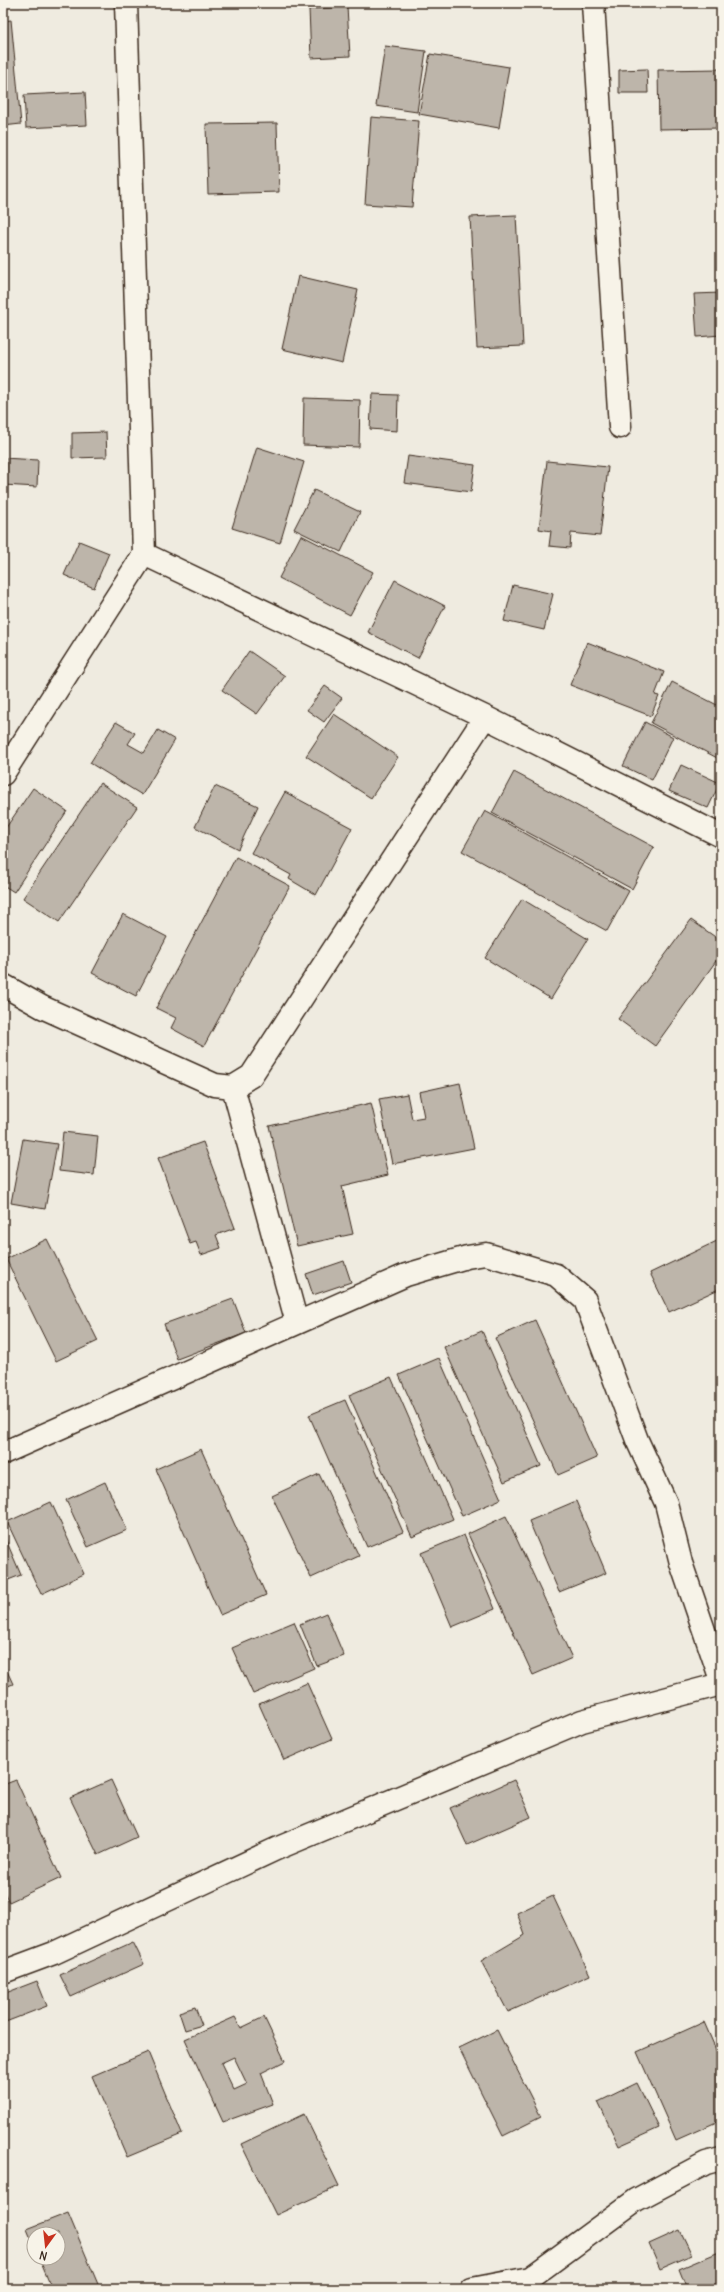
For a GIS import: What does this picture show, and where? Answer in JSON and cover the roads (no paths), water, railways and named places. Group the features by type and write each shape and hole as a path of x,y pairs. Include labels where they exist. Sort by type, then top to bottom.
{"street":[{"path":"3,774 144,554 126,3"},
{"path":"593,3 620,427"},
{"path":"144,554 718,829"},
{"path":"3,985 42,1007 215,1085 233,1087 251,1076 485,717"},
{"path":"233,1087 297,1323"},
{"path":"3,1453 406,1275 473,1256 486,1254 556,1275 585,1300 637,1440 666,1503 681,1563 721,1680"},
{"path":"3,1972 54,1953 276,1850 582,1721 721,1684"},
{"path":"472,2289 530,2278 636,2200 706,2163 721,2159"}]}
